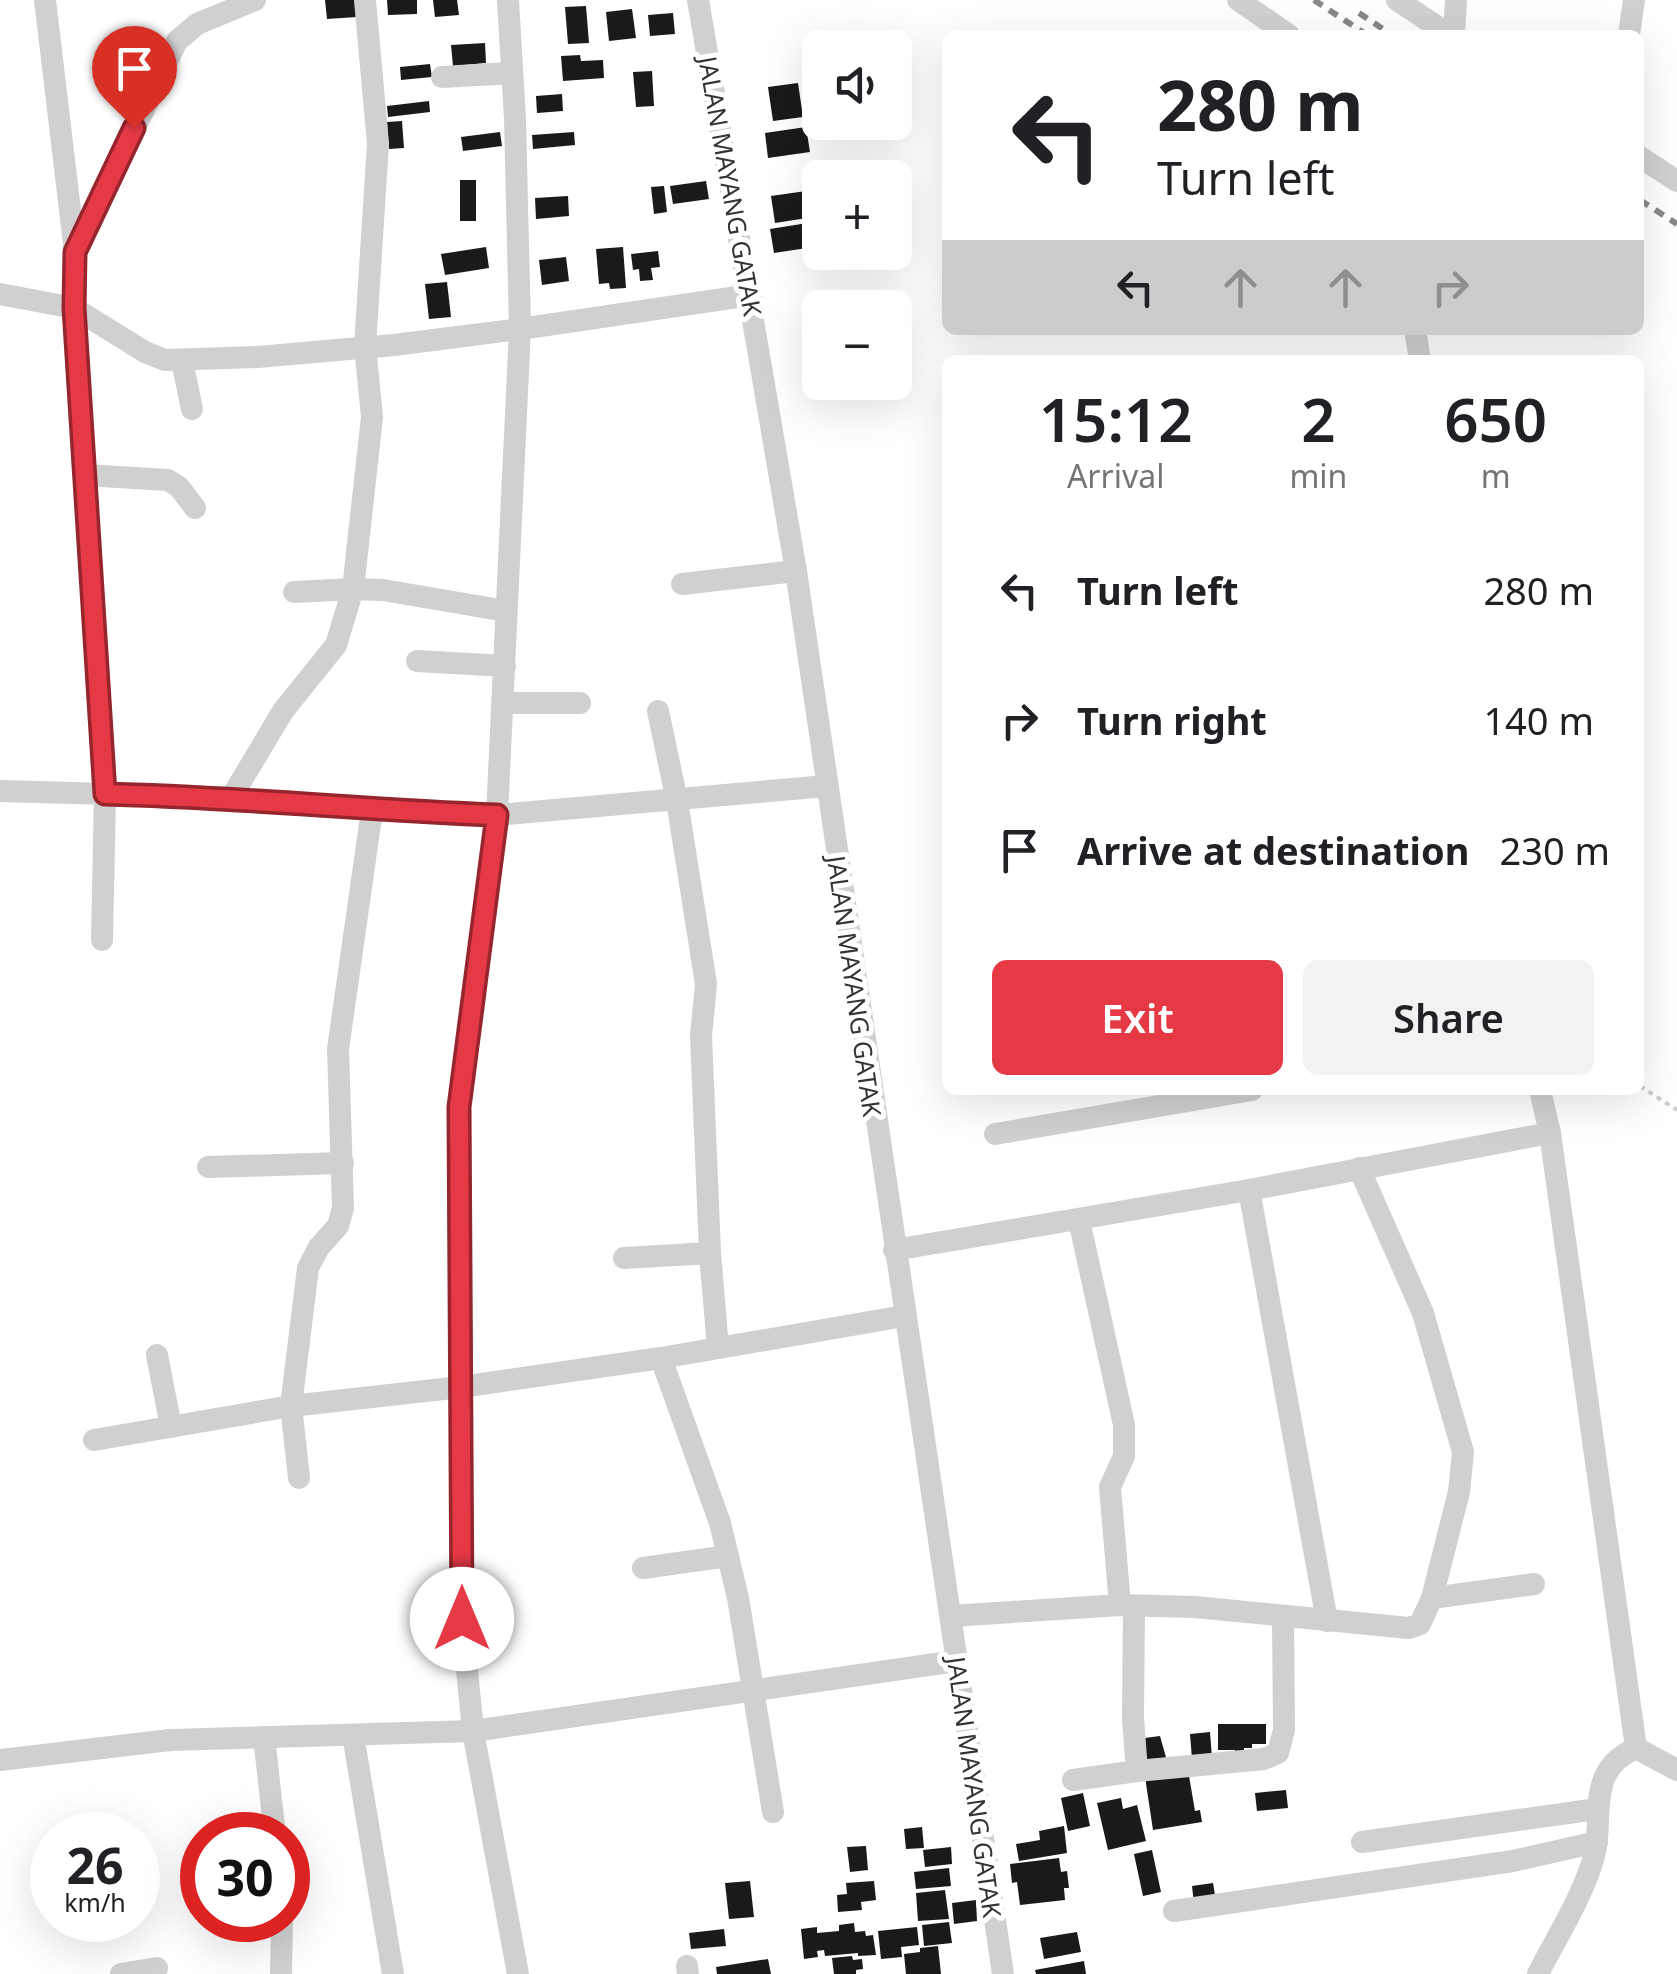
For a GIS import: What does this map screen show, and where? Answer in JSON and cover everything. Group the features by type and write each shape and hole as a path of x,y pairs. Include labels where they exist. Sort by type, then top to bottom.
{"street":[{"path":"45,0 75,252 74,308 105,794 102,940"},
{"path":"75,252 176,41 198,24 255,0"},
{"path":"225,798 284,711 336,646 353,589 371,441 372,395 365,346 378,144 365,0"},
{"path":"508,0 520,329 504,703 497,815 459,1107 462,1619 472,1731 518,1974"},
{"name":"JALAN MAYANG GATAK","path":"698,0 796,571 1002,1974"},
{"path":"1238,0 1282,30"},
{"path":"1397,0 1444,30"},
{"path":"1453,30 1456,0"},
{"path":"1630,30 1634,0"},
{"path":"442,77 512,73"},
{"path":"1644,160 1677,182"},
{"path":"0,294 74,308 154,357 182,361 520,329 751,296"},
{"path":"182,361 192,409"},
{"path":"85,476 168,480 179,486 195,508"},
{"path":"682,584 796,571"},
{"path":"294,592 383,590 506,611"},
{"path":"417,661 505,666"},
{"path":"504,703 580,702"},
{"path":"658,711 706,984 701,1036 718,1348"},
{"path":"0,791 192,796 497,815 826,786"},
{"path":"299,1478 290,1406 308,1268 319,1247 338,1226 343,1208 338,1049 372,810"},
{"path":"995,1134 1223,1095"},
{"path":"1541,1095 1550,1133 1636,1748"},
{"path":"894,1250 1249,1190 1550,1133"},
{"path":"208,1167 344,1163"},
{"path":"952,1616 1127,1606 1195,1607 1413,1627 1422,1621 1432,1598 1460,1492 1462,1452 1423,1312 1359,1168"},
{"path":"1249,1190 1327,1621"},
{"path":"1079,1220 1125,1433 1124,1456 1110,1487 1127,1606 1137,1771"},
{"path":"624,1258 710,1253"},
{"path":"94,1440 290,1406 461,1387 661,1358 904,1316"},
{"path":"158,1355 171,1427"},
{"path":"661,1358 708,1487 728,1556 773,1812"},
{"path":"643,1568 728,1556"},
{"path":"1432,1598 1534,1584"},
{"path":"1072,1780 1264,1759 1278,1754 1284,1730 1283,1618"},
{"path":"0,1760 161,1740 472,1731 956,1661"},
{"path":"353,1735 393,1974"},
{"path":"264,1737 272,1812"},
{"path":"1636,1748 1677,1770"},
{"path":"1538,1974 1588,1874 1598,1842 1596,1809 1606,1774 1618,1759 1636,1748"},
{"path":"1362,1842 1596,1809"},
{"path":"1509,1821 1506,1839 1513,1860"},
{"path":"1174,1911 1513,1860 1598,1842"},
{"path":"281,1974 282,1942"},
{"path":"120,1974 157,1968"}],"path":[{"path":"1644,1089 1677,1110"}],"building":[{"path":"325,0 356,0 357,17 327,19"},
{"path":"387,0 417,0 417,14 388,15"},
{"path":"433,0 457,0 459,15 435,17"},
{"path":"586,6 589,43 568,44 565,7"},
{"path":"632,9 636,38 609,41 606,12"},
{"path":"673,13 675,34 650,36 648,15"},
{"path":"485,43 486,63 453,66 451,45"},
{"path":"580,55 581,61 603,60 604,78 563,81 561,56"},
{"path":"430,64 432,77 401,80 400,67"},
{"path":"652,71 654,106 636,107 633,72"},
{"path":"798,83 802,117 773,121 768,87"},
{"path":"562,94 563,111 537,113 536,96"},
{"path":"429,101 430,112 388,117 387,106"},
{"path":"402,121 404,148 389,149 387,122"},
{"path":"802,128 802,140 808,140 810,152 768,158 765,133"},
{"path":"500,132 502,146 463,151 461,137"},
{"path":"574,132 575,145 533,149 532,135"},
{"path":"460,180 476,180 476,221 460,221"},
{"path":"706,181 709,199 673,204 670,186"},
{"path":"664,186 667,212 654,214 651,187"},
{"path":"802,192 802,219 775,223 771,196"},
{"path":"568,196 569,216 536,219 535,198"},
{"path":"802,224 802,249 774,253 770,229"},
{"path":"486,247 489,268 445,275 441,254"},
{"path":"623,247 626,288 610,289 609,283 599,284 596,249"},
{"path":"658,251 660,267 651,268 653,280 640,281 639,269 633,270 631,254"},
{"path":"566,257 569,281 542,285 539,260"},
{"path":"447,282 451,317 429,319 425,284"},
{"path":"1218,1724 1266,1724 1266,1744 1244,1748 1244,1756 1235,1756 1235,1750 1218,1750"},
{"path":"1210,1732 1212,1758 1192,1759 1190,1734"},
{"path":"1160,1736 1167,1761 1144,1764 1137,1739"},
{"path":"1188,1770 1195,1811 1200,1810 1202,1822 1153,1830 1145,1777"},
{"path":"1286,1790 1288,1808 1257,1811 1255,1793"},
{"path":"1083,1793 1090,1826 1068,1831 1061,1798"},
{"path":"1121,1798 1123,1809 1137,1805 1146,1841 1108,1850 1097,1803"},
{"path":"1064,1826 1067,1853 1019,1861 1016,1844 1040,1840 1039,1831"},
{"path":"922,1827 924,1848 906,1849 904,1829"},
{"path":"866,1846 868,1870 850,1872 847,1847"},
{"path":"951,1847 952,1864 925,1867 923,1850"},
{"path":"1152,1850 1161,1892 1143,1896 1134,1854"},
{"path":"1059,1858 1061,1872 1067,1871 1069,1888 1064,1888 1065,1900 1020,1905 1010,1864"},
{"path":"949,1868 951,1886 916,1889 914,1872"},
{"path":"750,1881 754,1917 729,1919 725,1883"},
{"path":"874,1881 876,1900 861,1902 862,1910 838,1912 837,1895 847,1894 846,1883"},
{"path":"1213,1883 1216,1901 1194,1904 1192,1886"},
{"path":"945,1890 949,1919 918,1921 916,1893"},
{"path":"976,1900 977,1921 954,1924 952,1903"},
{"path":"949,1922 952,1943 924,1946 922,1925"},
{"path":"854,1923 855,1932 873,1935 876,1955 825,1956 824,1950 817,1951 818,1957 804,1959 801,1929 817,1927 817,1933 839,1931 839,1925"},
{"path":"917,1927 919,1945 901,1947 902,1957 881,1959 878,1931"},
{"path":"724,1929 726,1946 691,1949 689,1933"},
{"path":"1077,1932 1081,1952 1044,1959 1040,1938"},
{"path":"938,1946 941,1974 906,1974 904,1954"},
{"path":"852,1956 853,1960 862,1959 863,1969 856,1970 856,1974 834,1974 832,1958"},
{"path":"768,1959 771,1974 717,1974 716,1967"},
{"path":"1084,1961 1086,1974 1036,1974 1035,1970"}],"railway":[{"path":"1314,0 1359,30"},
{"path":"1359,13 1384,30"},
{"path":"1644,203 1677,224"}],"route":[{"path":"134,128 75,252 74,308 105,794 219,797 372,810 497,815 459,1107 462,1619"}]}
